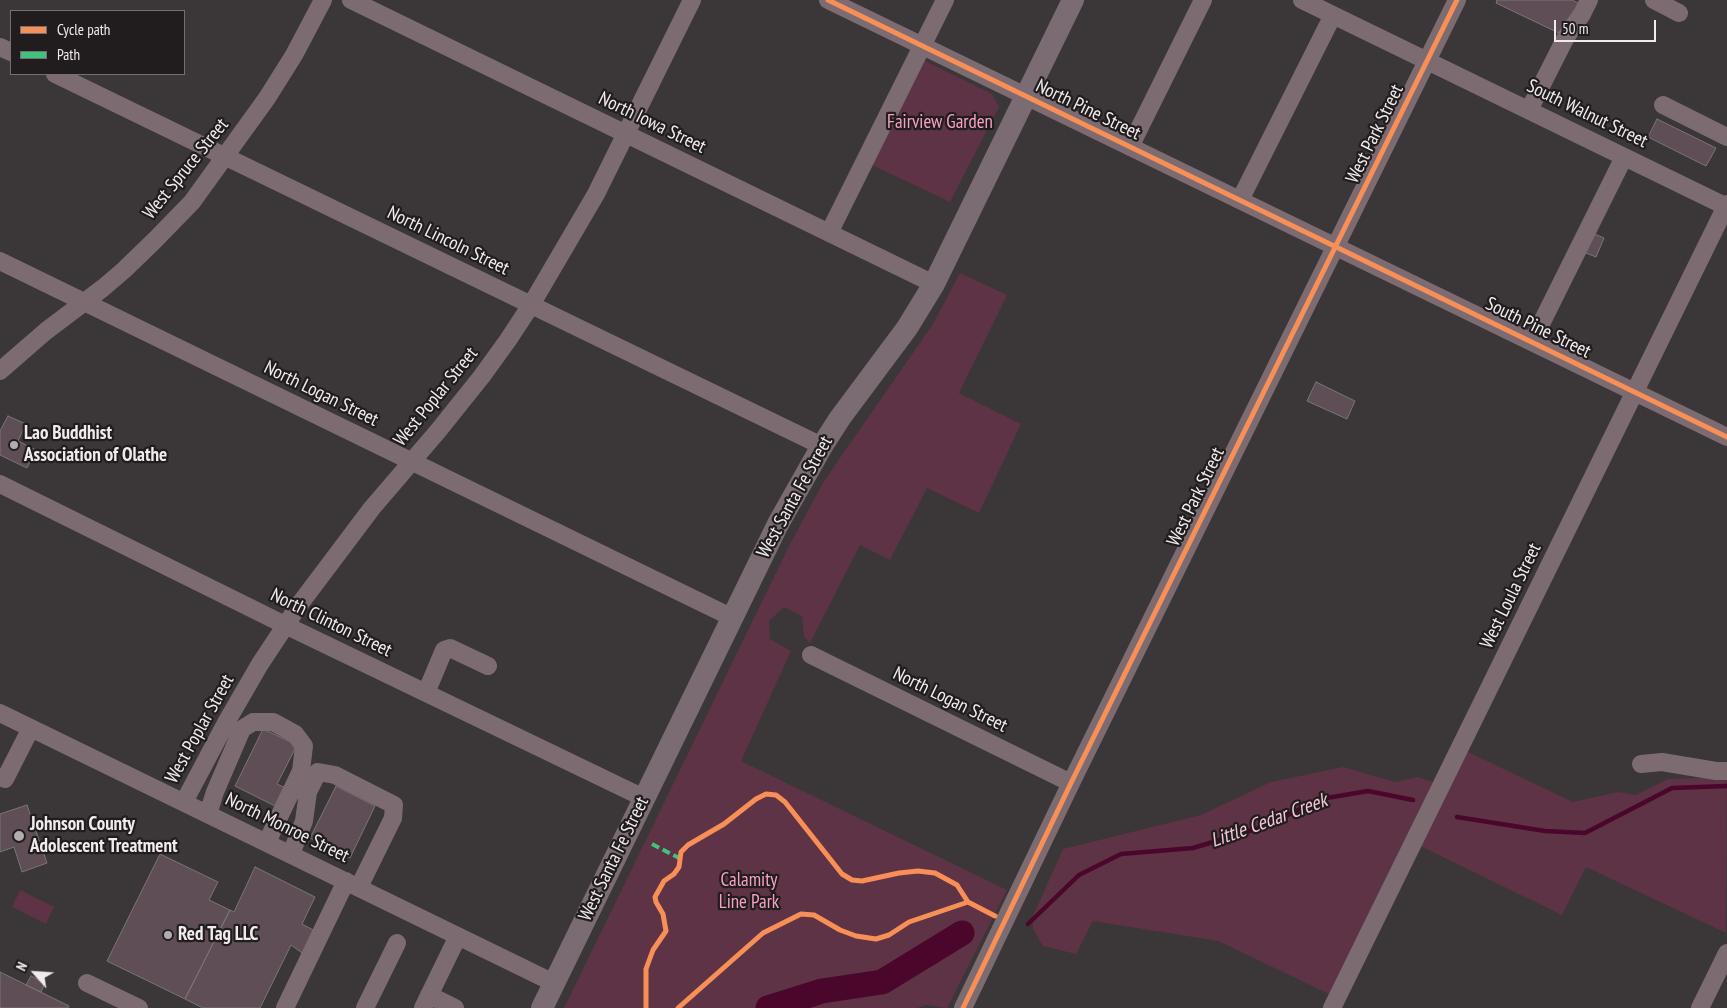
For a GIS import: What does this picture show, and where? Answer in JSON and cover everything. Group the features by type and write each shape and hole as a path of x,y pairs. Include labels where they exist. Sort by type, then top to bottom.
{"main road":[{"name":"West Santa Fe Street","path":"542,1008 778,524 840,418 907,328 934,284 1073,0"}],"street":[{"name":"West Spruce Street","path":"0,372 46,330 124,270 192,202 267,98 294,54 323,0"},
{"name":"North Iowa Street","path":"351,0 934,284"},
{"name":"West Poplar Street","path":"184,802 235,725 285,626 330,561 482,376 531,305 571,239 626,134 692,0"},
{"name":"North Pine Street","path":"828,0 1336,247"},
{"path":"829,233 945,0"},
{"path":"1130,147 1203,0"},
{"name":"South Walnut Street","path":"1302,0 1727,206"},
{"name":"West Park Street","path":"963,1008 1071,783 1457,0"},
{"path":"1529,110 1566,37 1582,14 1588,0"},
{"path":"1654,0 1679,13"},
{"path":"1240,200 1334,15"},
{"name":"North Lincoln Street","path":"57,75 822,446"},
{"path":"1663,105 1727,137"},
{"path":"1532,342 1624,156"},
{"name":"West Loula Street","path":"1332,1008 1727,206"},
{"name":"South Pine Street","path":"1336,247 1727,437"},
{"name":"North Logan Street","path":"0,261 731,617"},
{"name":"North Clinton Street","path":"0,484 285,626 644,798"},
{"path":"426,693 444,650 450,648 488,666"},
{"name":"North Logan Street","path":"811,655 1071,783"},
{"name":"North Monroe Street","path":"0,713 554,983"},
{"path":"208,814 235,725 253,722 273,722 295,734 304,746 301,772 267,842"},
{"path":"0,777 5,779 31,728"},
{"path":"1641,764 1662,762 1716,771 1727,771"},
{"path":"285,1008 353,884 393,818 394,805 335,775 318,772 308,792 304,821 291,854"},
{"path":"455,1008 426,1002 458,936"},
{"path":"365,1008 397,943"},
{"path":"1700,1008 1727,953"},
{"path":"87,983 139,1008"}],"green space":[{"name":"Fairview Garden","path":"921,59 992,94 999,107 950,202 870,164"},
{"name":"Calamity Line Park","path":"960,273 1007,295 959,393 1021,424 979,513 927,488 890,560 860,545 810,643 804,637 802,616 784,607 769,621 770,639 791,651 741,761 1007,890 947,1008 926,1005 917,1008 564,1008 790,544 824,481 933,324"},
{"path":"1466,751 1573,802 1618,792 1636,795 1668,779 1727,777 1726,933 1586,867 1562,915 1420,846"},
{"path":"1343,767 1395,782 1418,777 1433,782 1329,994 1218,941 1093,921 1076,954 1043,946 1033,929 1033,916 1063,849 1201,815 1271,782"},
{"path":"20,890 54,907 46,924 12,907"}],"building":[{"path":"1497,0 1572,0 1580,4 1565,36 1496,3"},
{"path":"1657,119 1716,148 1706,166 1648,137"},
{"path":"1590,232 1604,238 1596,257 1581,251"},
{"path":"1316,382 1355,401 1347,419 1307,401"},
{"name":"Lao Buddhist Association of Olathe","path":"8,416 26,424 18,441 36,450 27,468 0,455 0,431"},
{"path":"263,729 297,745 277,784 290,790 281,809 235,786"},
{"path":"336,786 375,806 350,858 310,838"},
{"name":"Johnson County Adolescent Treatment","path":"27,805 47,863 22,872 14,847 0,852 0,814"},
{"name":"Red Tag LLC","path":"160,854 218,882 209,900 230,910 185,999 107,961"},
{"path":"255,867 315,897 302,924 315,931 305,955 291,945 260,1008 203,1008 185,999 230,910 234,912"},
{"path":"0,972 69,1006 68,1008 0,1008"},
{"path":"31,976 45,983 41,992 26,985"}],"waterway":[{"name":"Little Cedar Creek","path":"1457,817 1545,831 1585,833 1672,788 1727,786"},
{"name":"Little Cedar Creek","path":"1028,924 1079,875 1121,854 1193,848 1263,827 1321,799 1368,791 1413,800"},
{"name":"Little Cedar Creek","path":"768,1008 822,991 882,982 962,933"}],"marked path":[{"path":"652,844 679,858"}],"cycle path":[{"path":"828,0 1727,437"},
{"path":"963,1008 1071,783 1457,0"},
{"path":"646,1008 646,969 653,950 666,931 663,914 655,897 664,881 674,874 679,867 681,852 688,845 724,824 756,799 766,794 776,795 785,802 842,874 852,880 862,881 918,871 935,873 957,885 968,902"},
{"path":"678,1008 763,933 801,914 814,915 840,930 856,936 876,939 889,935 909,922 968,902 995,916"}],"place":[{"name":"Lao Buddhist Association of Olathe","path":"14,445"},
{"name":"Johnson County Adolescent Treatment","path":"19,836"},
{"name":"Red Tag LLC","path":"168,935"}]}
